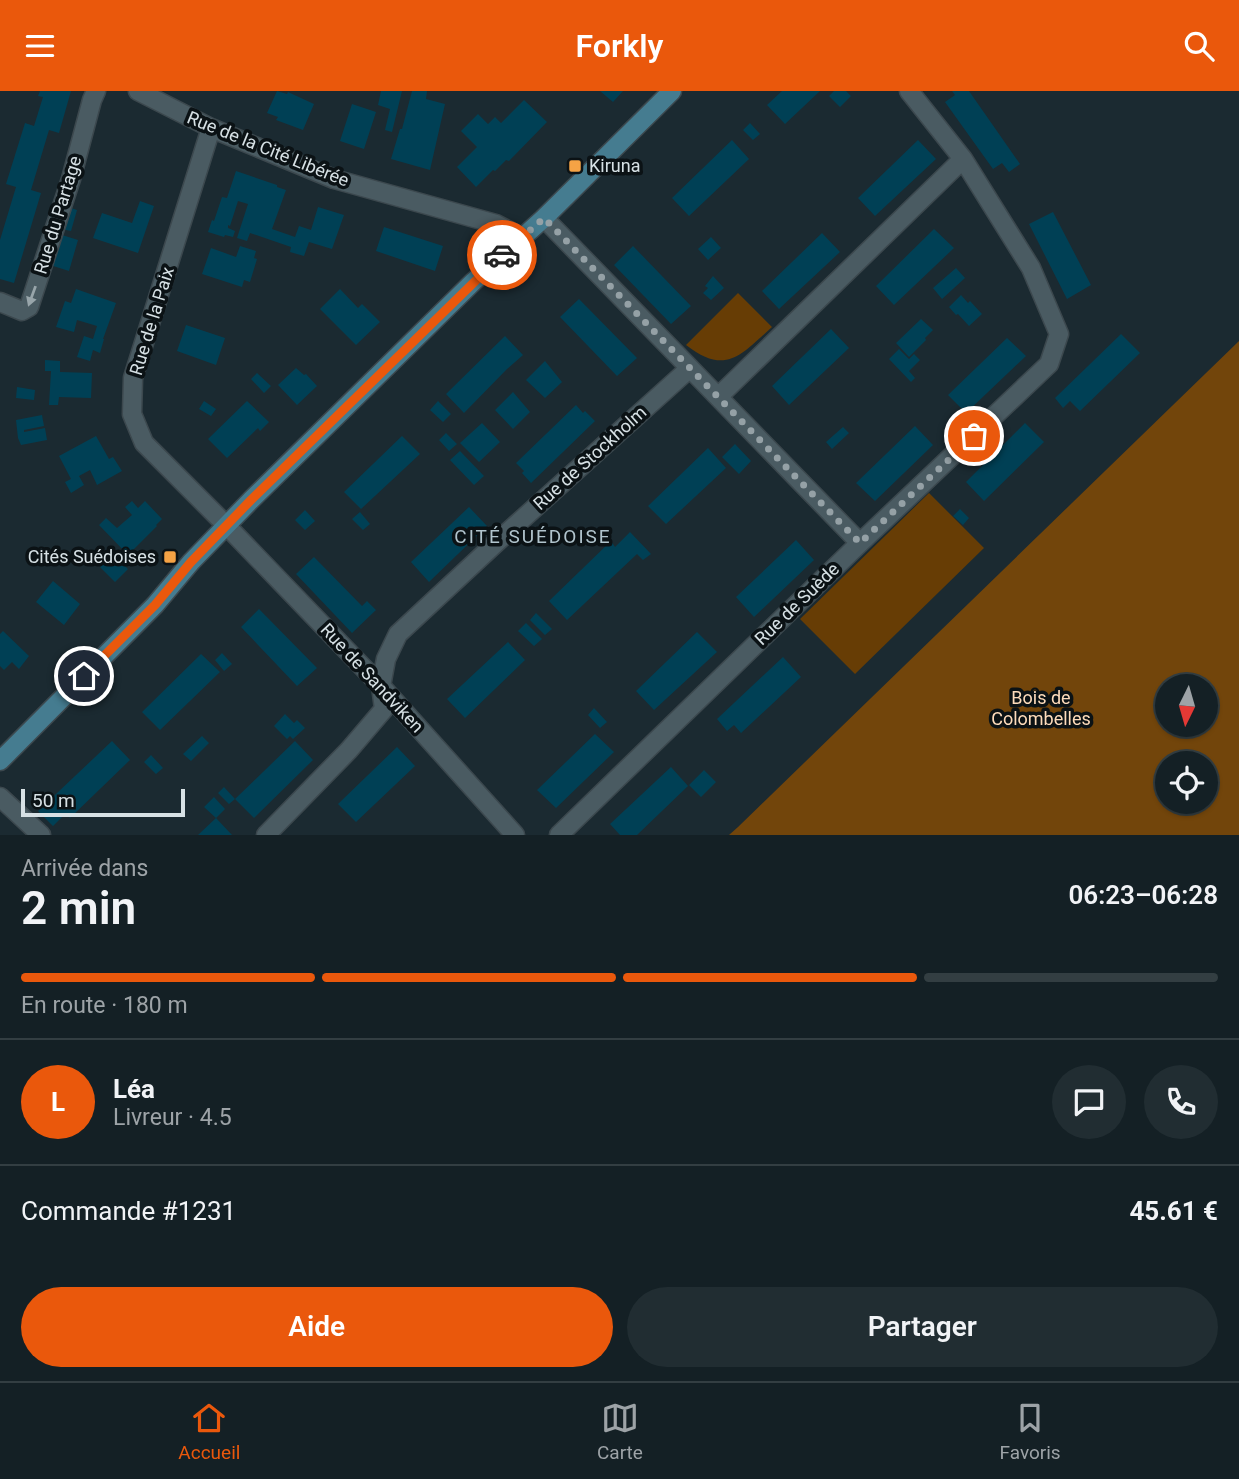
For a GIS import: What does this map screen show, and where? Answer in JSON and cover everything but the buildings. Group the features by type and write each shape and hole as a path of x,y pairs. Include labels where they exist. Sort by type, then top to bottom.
{"street":[{"name":"Rue du Partage","path":"0,302 22,311 29,307 71,179 96,91"},
{"name":"Rue de la Cité Libérée","path":"138,91 211,128 334,179 496,224 521,237"},
{"path":"0,761 155,605 226,525 672,91"},
{"name":"Rue de Suède","path":"559,835 1049,364 1059,334 1031,268 963,159 909,91"},
{"name":"Rue de la Paix","path":"211,128 133,378 132,414 144,443 226,525"},
{"path":"718,397 963,159"},
{"path":"544,218 860,543"},
{"name":"Rue de Stockholm","path":"266,835 349,750 384,709 381,686 386,659 398,634 690,368"},
{"name":"Rue de Sandviken","path":"226,525 381,686 515,835"},
{"path":"0,797 41,835"}],"shaded area":[{"path":"738,293 772,327 742,353 723,360 712,359 686,345"},
{"path":"929,493 984,548 855,674 800,619"}],"green space":[{"name":"Bois de Colombelles","path":"1239,341 1239,835 729,835"}],"way so far":[{"path":"502,255 544,218 860,543 974,436"}],"place":[{"name":"Kiruna","path":"575,166"},
{"name":"Cités Suédoises","path":"170,557"}],"district":[{"name":"CITÉ SUÉDOISE","path":"533,536"}],"route":[{"path":"84,676 155,605 191,562 251,500 502,255"}]}
